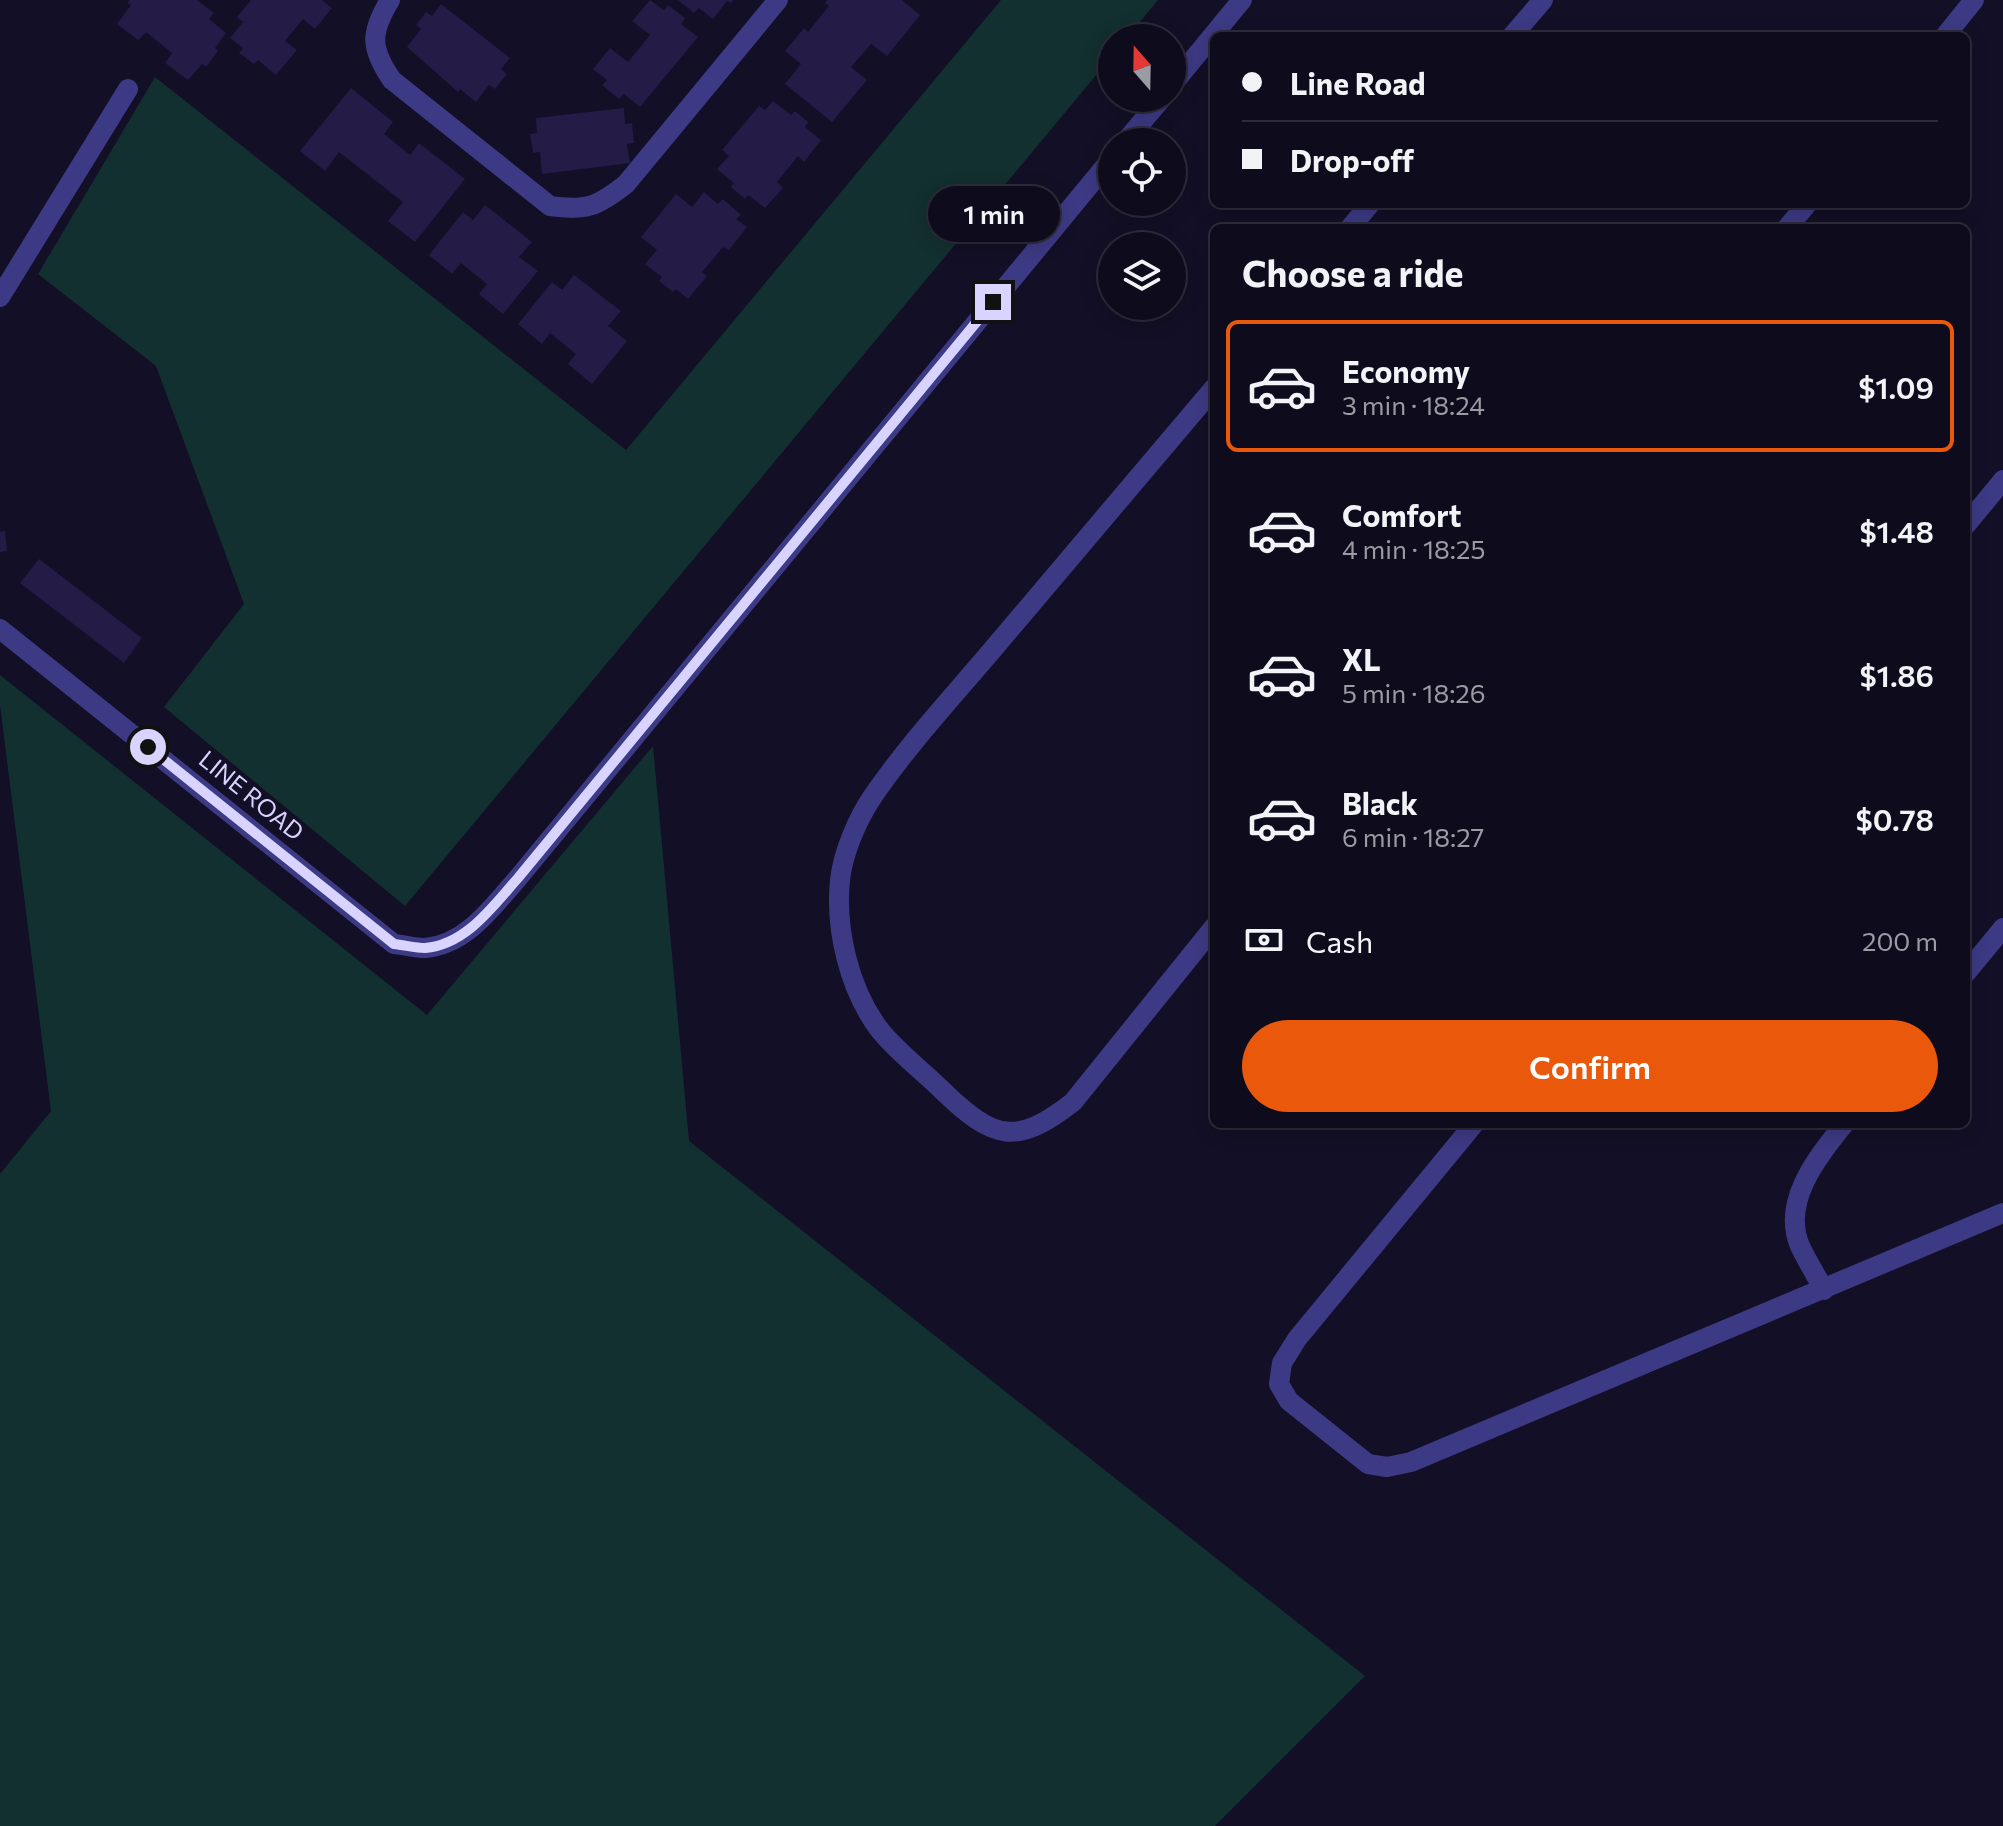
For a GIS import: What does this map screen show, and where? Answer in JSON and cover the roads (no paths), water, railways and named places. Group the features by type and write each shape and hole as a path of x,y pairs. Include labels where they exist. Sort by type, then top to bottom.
{"street":[{"path":"390,0 374,34 378,59 392,80 550,206 576,210 602,203 626,184 778,0"},
{"path":"1216,32 1242,0"},
{"path":"1515,32 1543,0"},
{"path":"1948,32 1974,0"},
{"path":"1186,68 1210,39"},
{"path":"0,297 128,89"},
{"path":"1137,128 1150,112"},
{"name":"LINE ROAD","path":"0,629 394,944 425,948 455,940 481,918 518,878 1098,175"},
{"path":"1353,224 1367,208"},
{"path":"1790,224 1804,208"},
{"path":"1210,393 872,797 853,836 840,879 841,918 848,964 859,993 879,1029 967,1113 995,1131 1017,1133 1046,1123 1073,1102 1210,932"},
{"path":"1970,520 2003,480"},
{"path":"1970,968 2003,928"},
{"path":"1471,1128 1297,1339 1282,1363 1279,1384 1289,1401 1368,1464 1387,1467 1411,1462 2003,1213"},
{"path":"1824,1290 1799,1243 1794,1210 1806,1178 1841,1128"}]}
